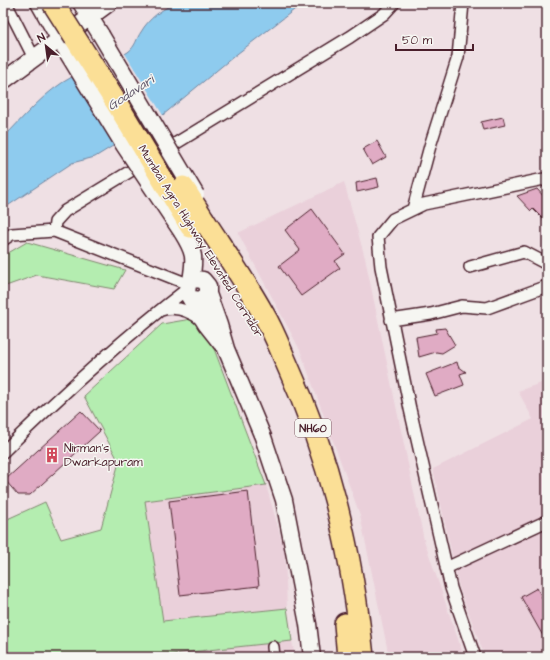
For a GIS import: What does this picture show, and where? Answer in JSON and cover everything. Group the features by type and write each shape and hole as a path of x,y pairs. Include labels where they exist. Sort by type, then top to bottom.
{"highway":[{"name":"Mumbai Agra Highway Elevated Corridor","path":"53,3 119,107 191,227 256,326 290,405 318,478 337,554 348,657"},
{"name":"Mumbai Agra Highway Elevated Corridor","path":"69,3 264,315 302,397 327,468 343,524 358,604 363,657"}],"street":[{"path":"6,3 34,58"},
{"path":"39,3 63,46 124,145 193,250 193,290 206,324"},
{"path":"80,3 101,34 210,220 259,286 299,373 330,453 348,520 370,630 372,657"},
{"path":"54,231 55,222 65,211 350,37 384,14 394,3"},
{"path":"413,209 430,146 458,57 463,3"},
{"path":"3,81 34,58 63,46 105,4"},
{"path":"474,657 451,588 446,568 391,320 381,267 378,237 393,219 424,204 536,180 544,179 547,182"},
{"path":"3,240 12,234 54,231 193,290 219,324 226,349 263,437 284,500 308,624 312,657"},
{"path":"470,267 524,252 547,264"},
{"path":"391,320 431,314 462,306 487,308 547,286"},
{"path":"176,308 193,290"},
{"path":"3,452 38,417 157,312 193,290"},
{"path":"157,312 168,308 176,308 193,314 206,324 226,349"},
{"path":"446,568 547,521"}],"shaded area":[{"path":"344,182 365,258 424,540 464,657 389,657 360,515 300,350 238,233"},
{"path":"547,381 547,657 485,657 459,587 433,469 533,419 518,391"},
{"path":"266,485 285,552 287,608 163,621 145,501"},
{"path":"292,641 295,657 150,656"}],"green space":[{"path":"27,242 125,270 114,289 37,275 3,287 3,256"},
{"path":"191,319 208,333 266,485 145,501 163,621 287,608 292,641 143,657 3,657 3,521 45,502 61,539 101,528 119,462 84,396 162,324"}],"water":[{"name":"Godavari","path":"176,3 303,3 233,57 163,115 95,157 72,163 3,209 3,138 53,89 79,74 122,56 131,50 144,27 152,18"}],"pier":[{"path":"124,52 164,117 128,139 85,69"}],"building":[{"path":"503,117 505,125 483,130 481,122"},
{"path":"377,141 386,157 372,165 363,149"},
{"path":"377,178 379,187 357,192 356,183"},
{"path":"537,189 547,200 547,223 533,209 531,211 517,196"},
{"path":"312,209 345,254 335,261 340,268 301,296 279,266 300,250 285,230"},
{"path":"445,328 455,345 442,353 436,352 419,357 416,337 437,333 436,329"},
{"path":"457,362 458,366 466,372 460,374 464,385 435,396 426,374"},
{"name":"Nirman's Dwarkapuram","path":"81,411 100,431 30,495 18,495 5,480"},
{"path":"248,491 259,586 180,595 169,501"},
{"path":"537,588 547,607 547,643 521,597"}],"place":[{"name":"Nirman's Dwarkapuram","path":"52,455"}]}
